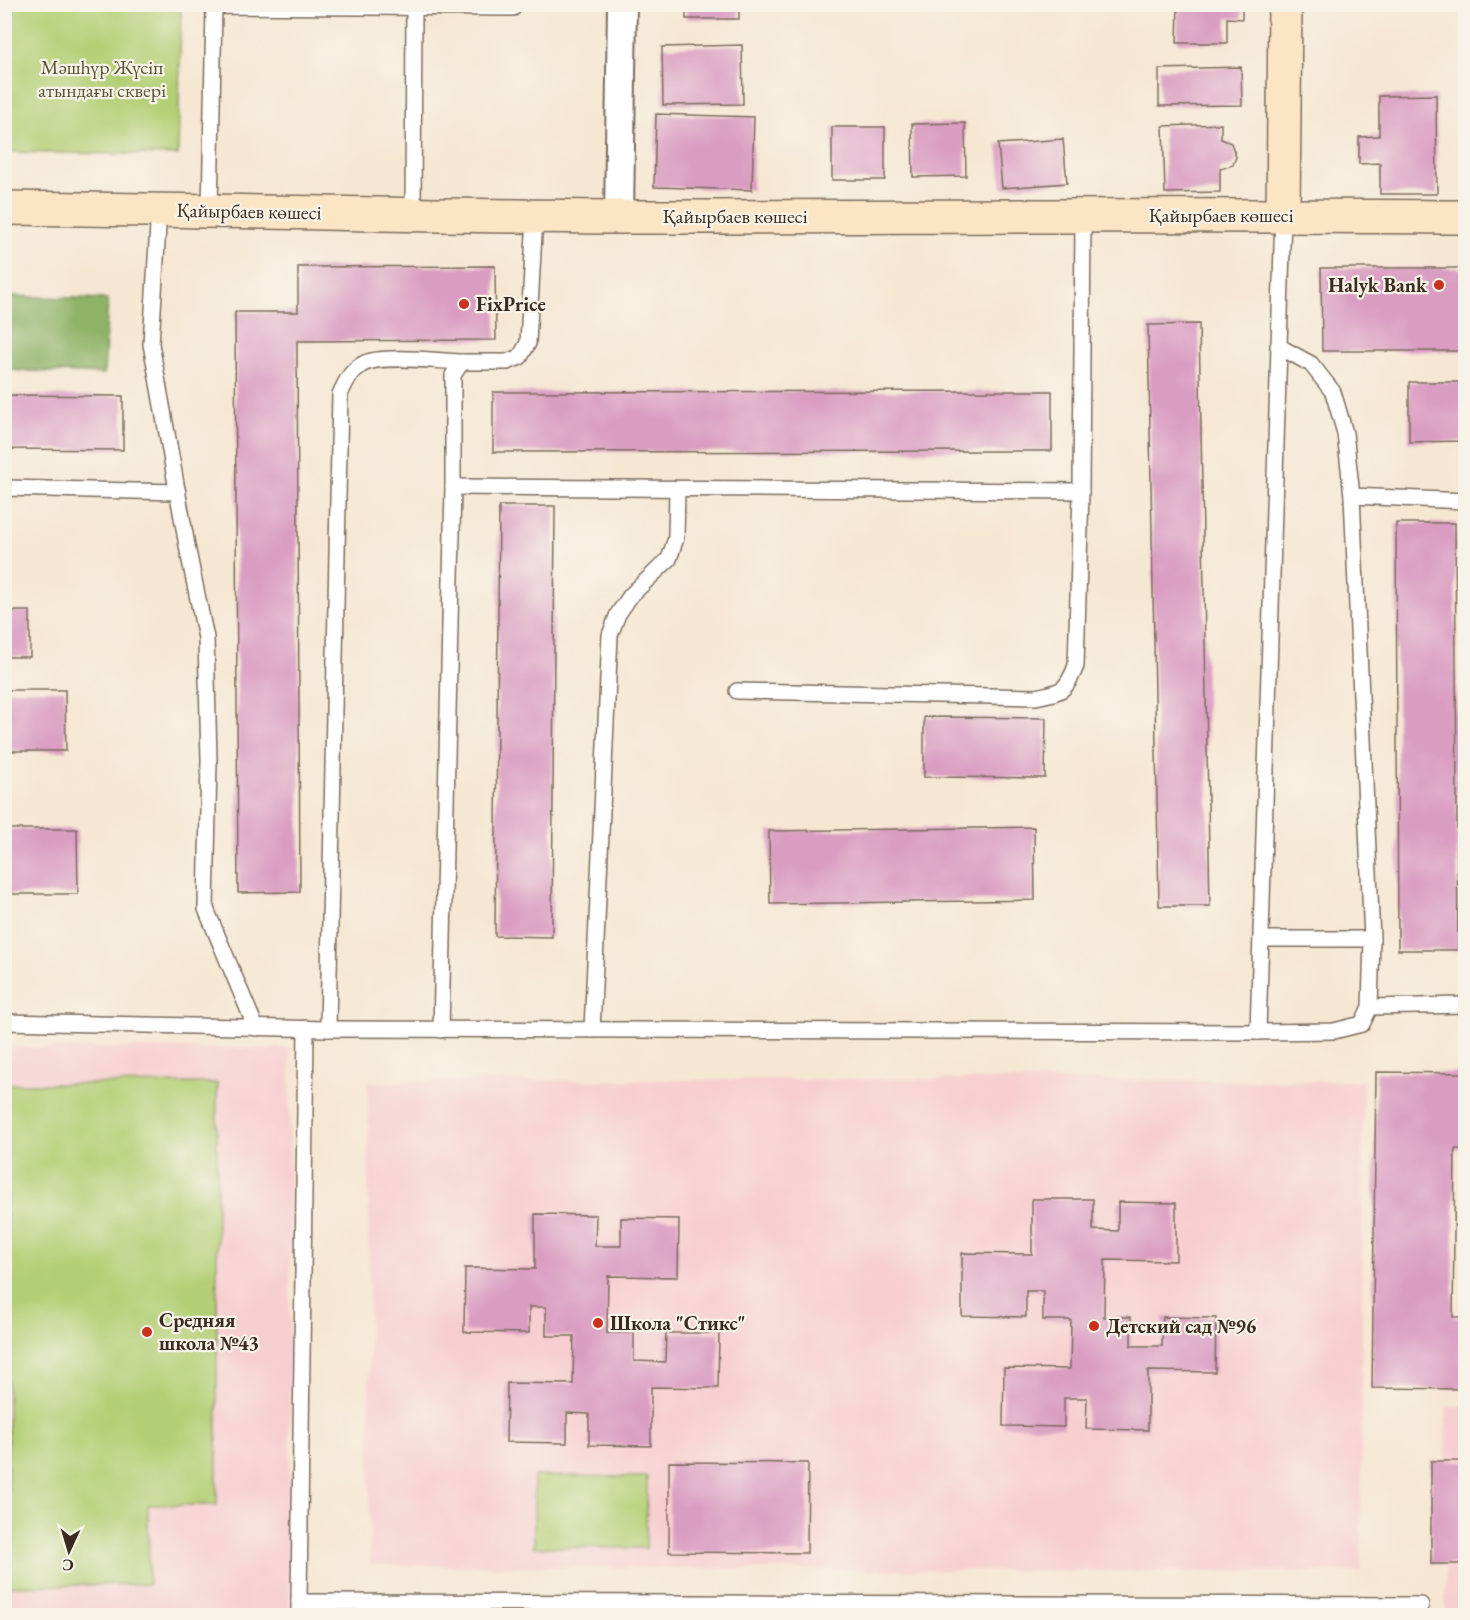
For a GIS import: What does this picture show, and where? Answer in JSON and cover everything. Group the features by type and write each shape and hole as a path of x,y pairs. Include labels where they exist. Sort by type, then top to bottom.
{"street":[{"path":"619,217 622,4"},
{"path":"1283,215 1285,4"},
{"name":"Қайырбаев көшесі","path":"4,208 619,217 1283,215 1466,217"}],"lane":[{"path":"210,210 214,6 513,8"},
{"path":"413,214 414,7"},
{"path":"159,209 151,344 206,638 209,760 206,909 256,1028"},
{"path":"1258,1032 1283,215"},
{"path":"328,1029 340,394 349,376 363,364 380,359 507,362 520,357 528,343 535,216"},
{"path":"737,691 1036,697 1062,691 1070,682 1076,666 1083,216"},
{"path":"4,1022 441,1030 1258,1032 1334,1031 1362,1024 1370,1007 1372,939 1352,496 1345,433 1333,392 1311,364 1278,346"},
{"path":"441,1030 453,487 453,375 462,362"},
{"path":"453,487 1080,491"},
{"path":"4,488 178,492"},
{"path":"592,1030 609,635 618,614 631,595 669,559 676,538 677,489"},
{"path":"1352,496 1466,501"},
{"path":"1261,939 1372,939"},
{"path":"1370,1007 1466,1005"},
{"path":"306,1028 299,1609 1250,1610 1421,1605"}],"shaded area":[{"name":"Средняя школа №43","path":"4,1048 290,1048 290,1615 5,1615"},
{"path":"827,1079 1363,1081 1361,1572 370,1565 368,1082"},
{"path":"1446,1406 1465,1406 1465,1615 1445,1616"}],"green space":[{"name":"Мәшһүр Жүсіп атындағы сквері","path":"5,4 181,5 178,155 5,152"},
{"path":"5,296 108,299 104,374 5,370"},
{"name":"Средняя школа №43","path":"217,1083 217,1505 148,1505 149,1584 5,1586 4,1507 8,1506 7,1084"},
{"path":"534,1476 647,1477 646,1548 534,1547"}],"building":[{"path":"686,4 739,4 739,19 686,19"},
{"path":"1178,4 1242,4 1242,19 1227,18 1227,43 1177,43"},
{"path":"742,45 743,104 663,105 662,47"},
{"path":"1241,67 1242,105 1159,106 1159,69"},
{"path":"1436,95 1437,194 1380,194 1380,163 1359,164 1359,137 1379,136 1379,96"},
{"path":"656,114 754,117 752,190 654,187"},
{"path":"965,123 966,176 913,177 912,124"},
{"path":"1221,124 1221,139 1231,143 1236,157 1233,165 1220,169 1220,192 1165,193 1163,126"},
{"path":"832,127 885,127 885,180 832,180"},
{"path":"1063,139 1067,183 1002,188 998,144"},
{"path":"495,266 496,340 297,341 300,892 238,893 235,312 298,312 298,267"},
{"path":"1321,268 1466,268 1466,351 1322,351"},
{"path":"1199,324 1210,906 1159,906 1148,325"},
{"path":"1409,382 1466,382 1466,441 1409,442"},
{"path":"1052,391 1052,451 493,452 493,392"},
{"path":"4,395 123,396 123,450 4,449"},
{"path":"499,506 555,506 552,937 495,936"},
{"path":"1396,523 1455,523 1458,950 1398,950"},
{"path":"4,611 30,611 30,657 4,657"},
{"path":"4,690 65,690 66,751 4,751"},
{"path":"924,717 1046,718 1045,778 924,777"},
{"path":"1034,827 1035,900 770,904 769,831"},
{"path":"4,829 77,829 78,894 4,894"},
{"path":"1376,1072 1466,1073 1466,1149 1455,1149 1453,1317 1466,1317 1466,1389 1372,1388"},
{"path":"1032,1199 1093,1199 1093,1230 1118,1231 1118,1202 1176,1203 1176,1261 1105,1260 1104,1317 1131,1317 1131,1346 1162,1346 1163,1317 1216,1318 1215,1372 1148,1371 1148,1430 1086,1429 1087,1398 1064,1398 1064,1427 1003,1426 1004,1368 1070,1369 1071,1320 1043,1320 1043,1291 1026,1291 1026,1317 962,1316 962,1253 1032,1254"},
{"path":"535,1214 596,1215 595,1246 621,1246 621,1218 679,1219 678,1277 608,1276 607,1333 634,1333 634,1361 665,1362 666,1333 719,1333 718,1388 651,1387 651,1446 589,1445 589,1414 567,1413 567,1443 506,1442 507,1383 573,1384 574,1336 546,1336 546,1307 529,1307 529,1333 464,1332 465,1268 535,1269"},
{"path":"1431,1461 1466,1461 1466,1564 1431,1564"},
{"path":"669,1462 808,1463 807,1553 669,1552"}],"place":[{"name":"Halyk Bank","path":"1439,285"},
{"name":"FixPrice","path":"464,304"},
{"name":"Школа \"Стикс\"","path":"598,1323"},
{"name":"Детский сад №96","path":"1094,1326"},
{"name":"Средняя школа №43","path":"147,1332"}]}
